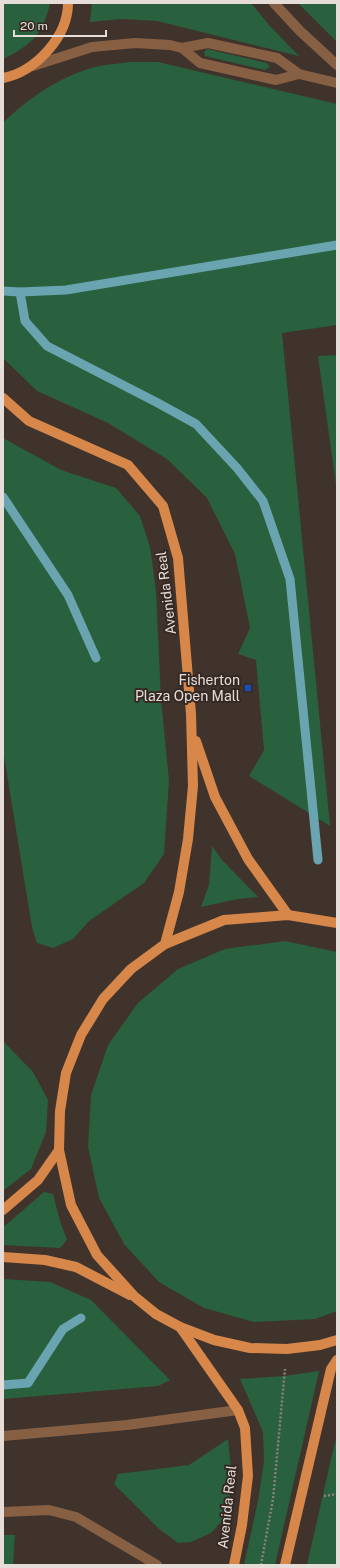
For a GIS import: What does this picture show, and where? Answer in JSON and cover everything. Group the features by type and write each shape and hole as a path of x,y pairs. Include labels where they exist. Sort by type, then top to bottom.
{"main road":[{"path":"3,85 7,77 33,66 50,49 62,30 68,3"},
{"name":"Avenida Real","path":"3,398 29,421 128,465 163,506 178,558 192,732 193,786 188,839 179,892 165,944"},
{"name":"Avenida Real","path":"192,732 215,797 248,859 288,915"},
{"path":"337,924 288,915 224,920 165,944 131,969 103,1000 81,1034 66,1073 60,1111 59,1150 71,1205 97,1256 135,1297 156,1314 180,1327 214,1340 250,1348 287,1349 320,1345 337,1340"},
{"path":"3,1210 38,1180 59,1150"},
{"path":"3,1257 45,1260 76,1267 135,1297"},
{"name":"Avenida Real","path":"180,1327 238,1410 245,1428 248,1476 242,1525 234,1565"},
{"path":"285,1565 331,1369 337,1360"}],"street":[{"path":"274,3 300,31 337,65"},
{"path":"33,66 92,47 135,42 170,45 182,48 208,43 277,58 299,74 337,83"},
{"path":"182,48 200,63 276,80 299,74"},
{"path":"3,1436 127,1426 238,1410"},
{"path":"3,1512 49,1510 76,1517 157,1565"}],"path":[{"path":"261,1565 272,1499 287,1349"}],"green space":[{"path":"3,3 50,3 44,23 34,38 21,49 3,59"},
{"path":"92,3 251,3 269,25 299,56 157,21 122,19 90,22"},
{"path":"298,3 337,3 337,42"},
{"path":"207,49 267,63 270,67 265,70 205,56 204,52"},
{"path":"129,62 158,62 337,104 337,325 282,333 330,826 249,776 264,750 256,660 238,654 250,628 235,554 207,498 167,459 108,423 37,391 3,358 3,123 34,97 70,76 99,66"},
{"path":"337,355 337,492 318,356"},
{"path":"3,438 61,470 116,488 140,516 150,547 156,591 161,699 169,781 164,854 144,883 89,921 73,939 53,948 37,943 32,927 3,750"},
{"path":"212,846 222,860 258,897 238,899 201,907 209,885"},
{"path":"285,941 337,952 337,1311 315,1319 254,1322 204,1308 159,1282 124,1244 99,1198 88,1147 91,1095 108,1045 138,1003 178,969 225,949"},
{"path":"3,1041 33,1072 48,1100 46,1132 31,1169 3,1191"},
{"path":"44,1192 53,1194 67,1240 60,1248 3,1245 3,1226"},
{"path":"3,1279 50,1282 91,1300 170,1380 158,1386 3,1399"},
{"path":"319,1371 275,1565 244,1565 258,1501 264,1461 263,1432 240,1379 284,1376"},
{"path":"337,1437 337,1565 307,1565 334,1446"},
{"path":"228,1439 231,1468 229,1513 211,1533 191,1542 178,1543 158,1528 114,1484 118,1474 189,1465"},
{"path":"3,1535 15,1535 13,1565 3,1565"}],"waterway":[{"path":"3,291 20,292 66,290 337,245"},
{"path":"20,292 25,321 47,346 196,424 237,468 263,501 290,579 318,860"},
{"path":"3,497 68,595 96,658"},
{"path":"3,1385 28,1383 63,1329 81,1318"}],"place":[{"name":"Fisherton Plaza Open Mall","path":"248,688"}]}
